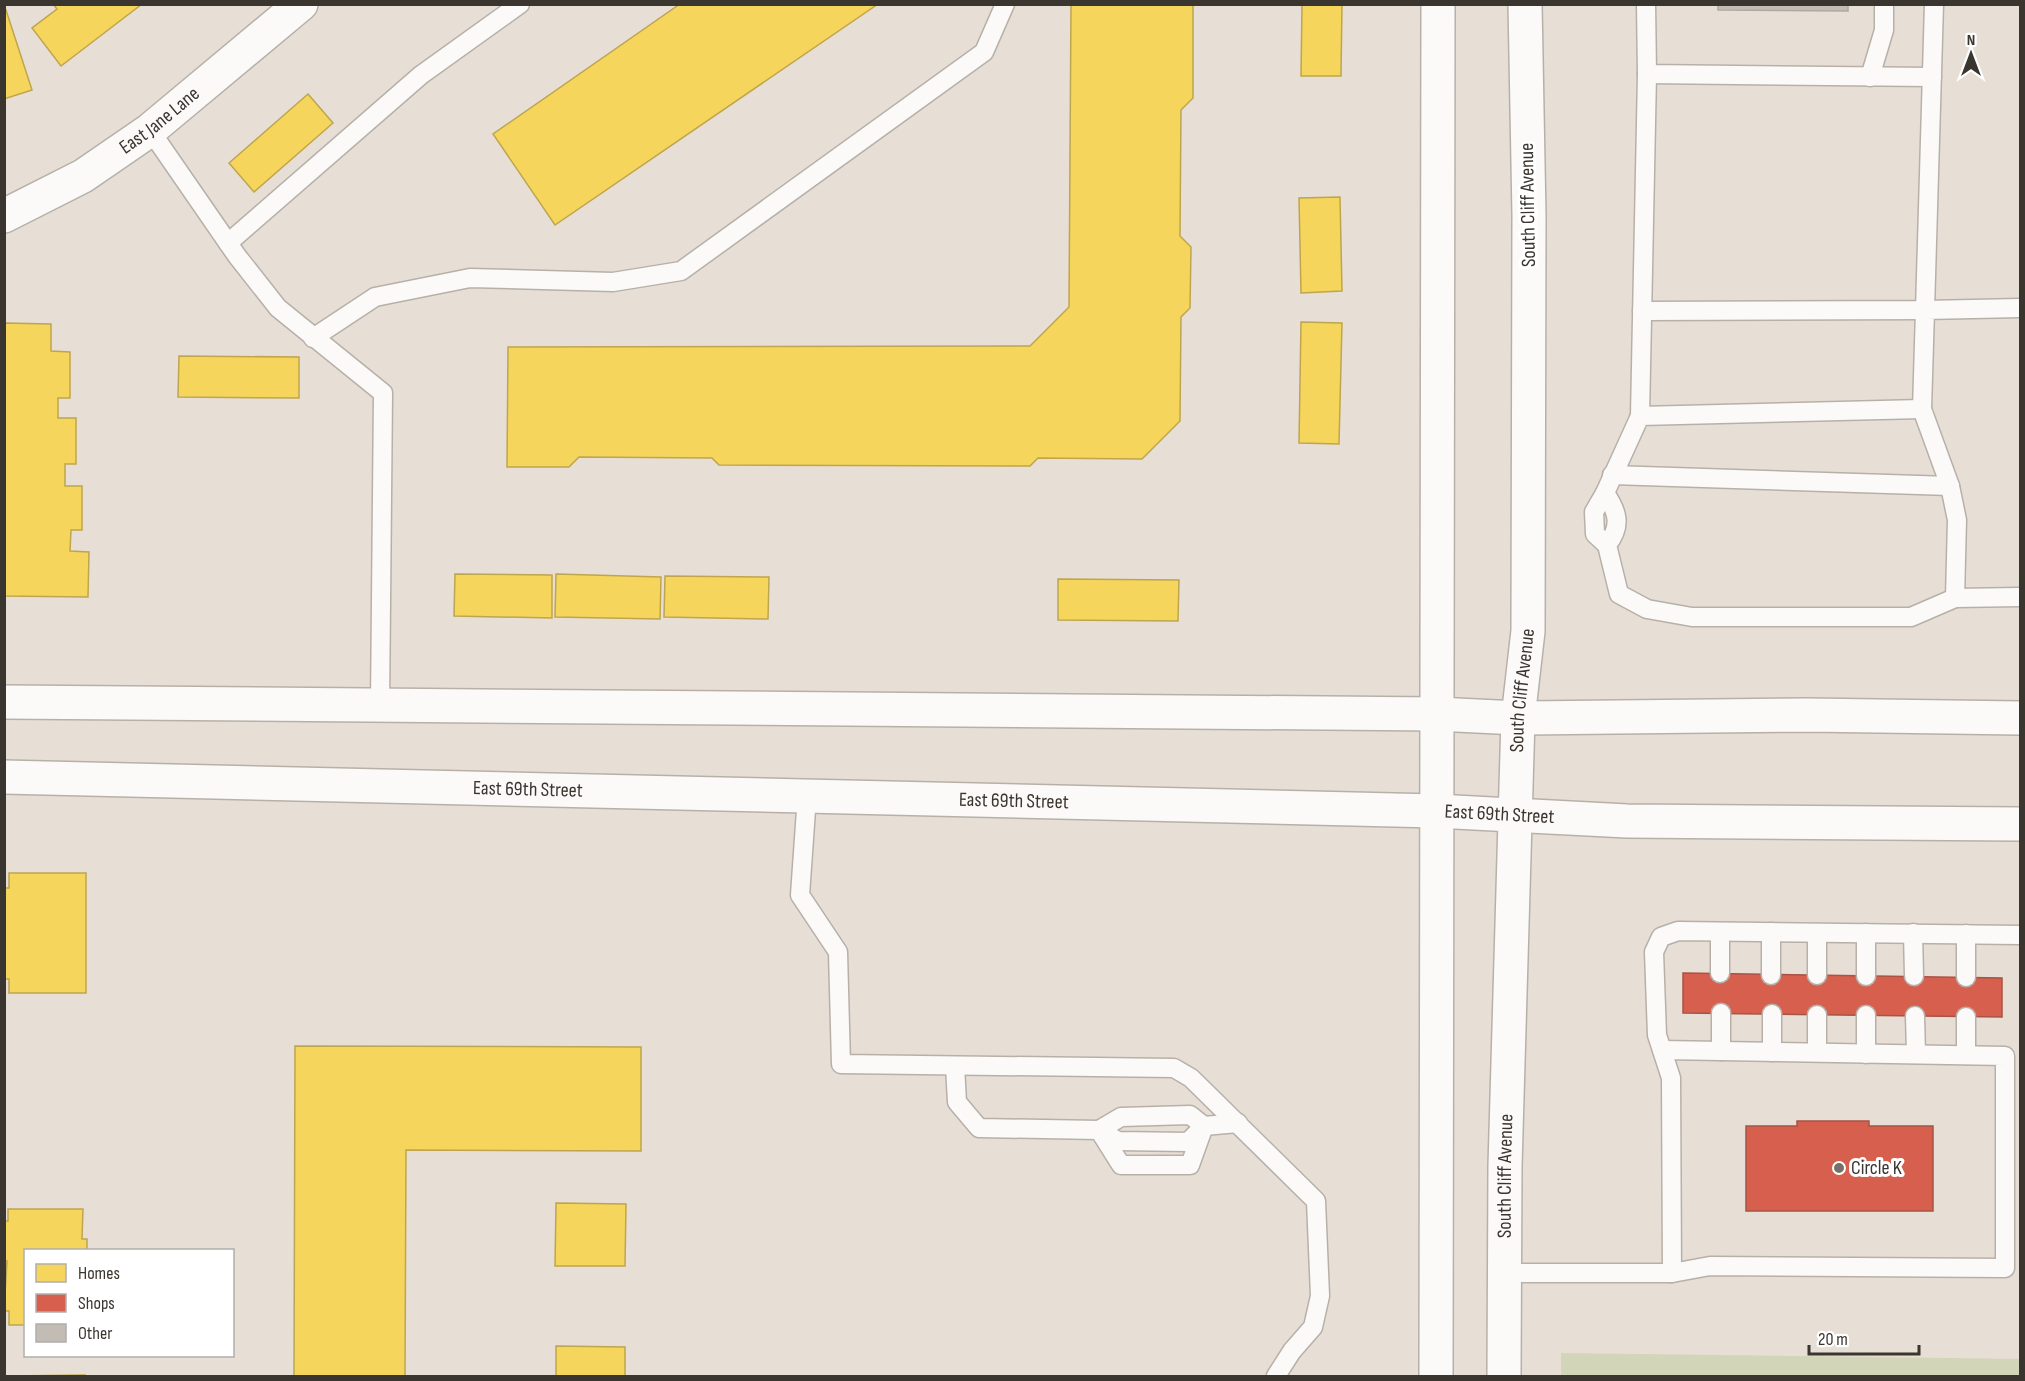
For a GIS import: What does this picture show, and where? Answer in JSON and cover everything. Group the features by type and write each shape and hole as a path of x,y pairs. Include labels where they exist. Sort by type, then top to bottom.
{"main road":[{"name":"East Jane Lane","path":"4,216 83,176 150,130 301,4"},
{"path":"1436,1377 1438,4"},
{"name":"South Cliff Avenue","path":"1504,1377 1504,1273 1518,718 1528,631 1529,216 1526,4"},
{"path":"4,702 1436,714 1518,718 1807,715 2020,718"},
{"name":"East 69th Street","path":"4,777 1436,811 1627,820 2020,824"}],"lane":[{"path":"228,243 421,75 520,4"},
{"path":"314,338 375,297 470,278 613,282 681,271 984,52 1005,4"},
{"path":"1646,4 1647,74 1640,416 1605,493 1616,509 1615,534 1606,545 1619,594 1647,609 1692,617 1911,617 1955,598 2020,597"},
{"path":"1870,77 1884,30 1884,4"},
{"path":"1934,4 1922,409 1950,486 1957,520 1955,598"},
{"path":"1647,74 1932,77"},
{"path":"150,130 228,243 278,308 383,393 380,706"},
{"path":"1642,311 2020,308"},
{"path":"1640,416 1922,409"},
{"path":"1612,475 1950,486"},
{"path":"807,796 800,895 838,952 841,1064 1174,1068 1191,1078 1316,1201 1320,1296 1313,1327 1292,1352 1276,1377"},
{"path":"1672,1273 1671,1078 1657,1035 1654,952 1661,937 1678,931 2020,935"},
{"path":"1720,932 1720,973"},
{"path":"1771,932 1771,975"},
{"path":"1817,933 1817,975"},
{"path":"1866,933 1866,976"},
{"path":"1913,933 1914,976"},
{"path":"1966,934 1966,977"},
{"path":"1720,1013 1721,1051"},
{"path":"1772,1014 1772,1052"},
{"path":"1817,1015 1817,1052"},
{"path":"1866,1015 1866,1053"},
{"path":"1915,1016 1916,1054"},
{"path":"1966,1017 1966,1055"},
{"path":"1504,1273 1672,1273 1710,1266 2005,1268 2013,1056 1662,1050"},
{"path":"955,1066 957,1102 979,1128 1099,1130 1122,1117 1190,1115 1204,1126"},
{"path":"1099,1130 1118,1142 1188,1142 1204,1126 1238,1123"}],"green space":[{"path":"1561,1353 2020,1359 2020,1376 1561,1376"}],"building: Homes":[{"path":"53,4 142,4 61,66 32,28 57,9"},
{"path":"680,4 878,4 555,225 493,134"},
{"path":"1071,4 1193,4 1193,98 1181,110 1180,236 1191,247 1190,308 1181,317 1180,421 1142,459 1038,458 1030,466 719,465 712,458 579,457 569,467 507,467 508,347 1030,346 1069,307"},
{"path":"1302,4 1342,4 1341,76 1301,76"},
{"path":"6,10 32,90 4,99 4,11"},
{"path":"308,94 333,123 254,192 229,163"},
{"path":"1340,197 1342,291 1301,293 1299,198"},
{"path":"1301,322 1342,323 1339,444 1299,443"},
{"path":"4,323 51,324 51,351 70,352 70,398 58,398 58,418 76,418 76,464 65,464 65,486 82,486 82,530 71,530 70,551 89,552 88,597 4,596"},
{"path":"179,356 299,357 299,398 178,397"},
{"path":"455,574 552,575 552,618 454,616"},
{"path":"556,574 661,577 660,619 555,617"},
{"path":"665,576 769,577 768,619 664,617"},
{"path":"1058,579 1179,580 1178,621 1058,620"},
{"path":"9,873 86,873 86,993 9,993 9,979 4,979 4,888 9,888"},
{"path":"295,1046 641,1047 641,1151 406,1150 405,1376 294,1376"},
{"path":"556,1203 626,1204 625,1266 555,1266"},
{"path":"8,1209 83,1209 82,1239 87,1239 87,1249 24,1249 24,1325 9,1325 9,1311 4,1311 7,1261 4,1261 4,1221 8,1221"},
{"path":"556,1346 625,1347 625,1376 556,1376"},
{"path":"85,1375 85,1376 7,1376"}],"building: Shops":[{"path":"1683,973 2002,978 2002,1017 1683,1013"},
{"name":"Circle K","path":"1797,1121 1869,1121 1869,1126 1933,1126 1933,1211 1746,1211 1746,1126 1797,1126"}],"building: Other":[{"path":"1718,4 1848,4 1848,11 1718,10"}],"place":[{"name":"Circle K","path":"1839,1168"}]}
